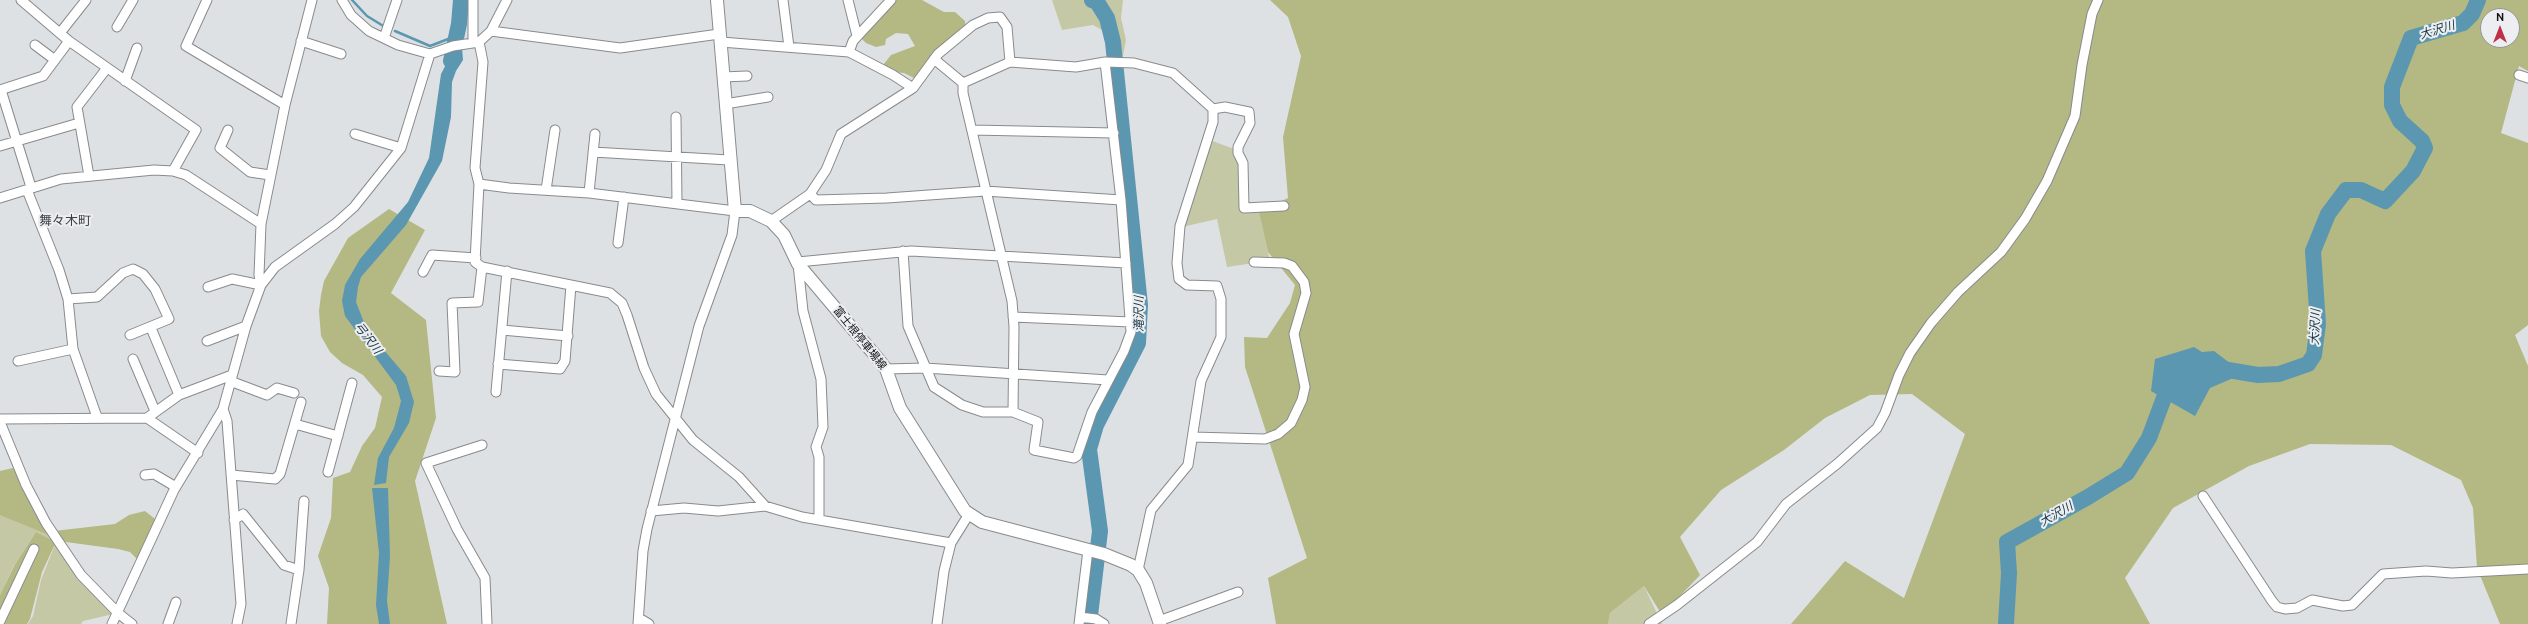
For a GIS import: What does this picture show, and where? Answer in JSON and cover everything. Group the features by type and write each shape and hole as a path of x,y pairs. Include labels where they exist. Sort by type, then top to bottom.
{"main road":[{"path":"717,0 729,160 735,211"},
{"name":"富士根停車場線","path":"735,211 750,211 771,221 784,235 798,263 886,369 900,408 968,514"},
{"path":"968,514 982,522 1120,559 1138,570 1146,583 1160,622"}],"street":[{"path":"21,0 69,41 196,130 173,171"},
{"path":"60,33 86,0"},
{"path":"117,27 132,0"},
{"path":"207,0 186,46 285,105"},
{"path":"261,285 259,275 261,224 285,105 312,0"},
{"path":"342,0 352,15 369,31 398,45 430,54 453,46 473,43 491,31 507,0"},
{"path":"384,38 397,0"},
{"path":"472,0 473,43 483,62 475,168 479,184 476,262 482,267 610,293 622,303 656,394 674,419 714,459 739,477 765,506"},
{"path":"783,0 789,47"},
{"path":"848,0 857,36"},
{"path":"849,52 857,36 891,0"},
{"path":"1649,624 1677,605 1757,542 1786,504 1837,464 1877,428 1886,413 1910,353 1931,323 1949,302 2001,252 2025,219 2047,181 2075,116 2082,65 2092,14 2098,0"},
{"path":"771,221 810,194 826,170 841,134 913,88 934,59 973,25 988,18 1000,17 1007,27 1010,62"},
{"path":"491,31 620,48 720,38 789,47 849,52 893,75 913,88"},
{"path":"69,41 43,76 1,90 29,189 59,270 68,299 73,349 97,417"},
{"path":"301,41 342,54"},
{"path":"35,45 55,60"},
{"path":"125,81 137,48"},
{"path":"112,624 176,486 223,409 246,326 261,285 275,267 335,224 354,207 401,148 430,54"},
{"path":"934,59 963,83 985,191 1002,257 1013,317 1013,412"},
{"path":"963,83 1010,62 1076,67 1108,62 1134,63 1173,73 1214,109"},
{"path":"903,251 908,326 934,387 962,405 983,412 1013,412 1038,422 1034,450 1074,458 1077,456 1092,412 1124,351 1131,332 1121,200 1108,62"},
{"path":"89,176 77,107 107,68"},
{"path":"723,78 747,76"},
{"path":"725,104 768,97"},
{"path":"1214,109 1225,106 1249,112 1250,123 1238,147 1243,163 1244,208 1284,206"},
{"path":"1138,570 1151,510 1188,465 1201,381 1221,337 1220,299 1217,286 1187,285 1179,279 1177,263 1180,226 1213,122 1214,109"},
{"path":"676,117 677,203"},
{"path":"0,146 79,123"},
{"path":"228,130 220,148 250,172 270,175"},
{"path":"546,190 555,130"},
{"path":"973,130 1114,133"},
{"path":"355,134 401,148"},
{"path":"589,193 595,134"},
{"path":"593,152 729,160"},
{"path":"0,198 61,179 154,170 173,171 186,175 261,224"},
{"path":"479,184 589,193 735,211 732,235 699,326 651,511 643,551 639,621 649,624"},
{"path":"810,194 816,200 887,198 985,191 1121,200"},
{"path":"618,243 624,197"},
{"path":"819,520 819,457 816,447 822,427 821,379 802,311 798,263 903,251 1126,263"},
{"path":"423,272 432,254 476,258"},
{"path":"1193,437 1265,439 1278,434 1291,423 1302,400 1305,387 1294,334 1306,293 1304,282 1292,266 1284,263 1254,262"},
{"path":"439,370 455,372 452,303 478,302 482,267"},
{"path":"68,299 97,297 123,273 133,269 143,274 155,289 169,319 151,328 130,335"},
{"path":"496,392 507,271"},
{"path":"208,287 232,279 261,285"},
{"path":"498,364 560,369 566,361 572,285"},
{"path":"1013,317 1131,322"},
{"path":"207,342 246,326"},
{"path":"151,328 179,395"},
{"path":"502,330 568,336"},
{"path":"18,361 73,349"},
{"path":"133,359 155,411"},
{"path":"886,369 925,368 1012,375 1108,380"},
{"path":"147,418 179,395 231,378 267,395 277,388 294,393"},
{"path":"328,472 352,383"},
{"path":"231,475 275,479 280,474 302,402"},
{"path":"223,409 227,421 242,604 237,624"},
{"path":"0,419 97,417 147,418 198,452"},
{"path":"0,422 26,485 46,523 81,574 118,613 132,624"},
{"path":"295,424 338,436"},
{"path":"482,445 426,463 457,529 486,578 487,624"},
{"path":"145,475 154,474 176,486"},
{"path":"2203,496 2272,601 2277,607 2285,609 2297,608 2312,600 2343,606 2352,605 2383,574 2426,571 2452,573 2528,569"},
{"path":"291,624 299,570 304,501"},
{"path":"651,511 684,508 718,511 765,506 819,520 951,543"},
{"path":"234,520 243,514 284,565 299,570"},
{"path":"937,624 944,571 951,543 968,514"},
{"path":"0,621 34,549"},
{"path":"1088,550 1080,621 1096,619 1104,624"},
{"path":"1160,622 1238,592"},
{"path":"168,624 176,602"}],"green space":[{"path":"892,0 922,0 944,12 955,12 965,21 966,30 914,78 904,73 883,71 883,65 891,55 915,46 908,34 896,33 886,39 885,45 876,47 866,43 861,38"},
{"path":"1052,0 1123,0 1121,18 1126,40 1123,56 1112,57 1102,30 1093,25 1062,30"},
{"path":"1270,0 2528,0 2528,71 2519,66 2501,133 2528,143 2528,325 2515,335 2528,366 2528,624 2500,624 2477,568 2473,508 2461,480 2391,445 2310,444 2249,466 2173,508 2125,578 2150,624 1791,624 1845,561 1904,598 1965,434 1912,394 1870,395 1825,418 1784,450 1721,490 1680,537 1700,575 1662,615 1644,586 1610,613 1608,624 1276,624 1268,578 1307,558 1245,367 1244,337 1267,338 1290,303 1295,285 1268,252 1259,212 1288,198 1283,137 1301,56 1288,17"},
{"path":"1210,140 1234,149 1239,159 1245,210 1259,211 1269,257 1267,261 1227,267 1217,219 1182,227"},
{"path":"389,209 425,230 391,293 426,320 436,418 415,481 447,624 327,624 329,588 318,556 331,518 333,478 350,472 362,446 375,428 382,397 363,375 342,363 330,352 321,336 319,311 321,295 324,281 348,238"},
{"path":"13,468 54,531 115,524 129,515 145,511 155,519 157,536 137,559 130,552 118,549 66,542 0,515 0,471"},
{"path":"0,514 53,534 118,613 83,621 81,624 28,624 33,616 41,580 56,542 36,532 14,565 0,595"},
{"path":"36,532 56,542 42,572 30,619 27,624 0,624 0,595 15,564"},
{"path":"1644,586 1662,624 1608,624 1610,613"}],"water":[{"path":"462,47 463,60 456,71 452,82 451,117 442,161 406,225 361,277 358,287 356,302 367,330 406,376 414,402 409,423 389,457 386,483 374,485 378,458 394,428 401,401 396,385 345,316 342,301 345,285 360,259 408,202 429,158 441,74 454,49"},
{"path":"2194,347 2202,352 2214,351 2243,373 2228,375 2231,379 2210,388 2195,416 2151,391 2155,359"},
{"path":"372,488 388,488 390,556 387,601 390,624 379,624 376,605 379,553"}],"waterway":[{"path":"352,0 367,16 385,27"},
{"name":"弓沢川","path":"451,61 459,24 461,0"},
{"name":"滝沢川","path":"1089,624 1100,531 1089,449 1096,425 1138,343 1140,305 1113,42 1107,18 1097,2 1092,0"},
{"name":"大沢川","path":"2222,369 2258,375 2279,374 2308,364 2314,355 2318,324 2313,251 2328,214 2346,190 2361,190 2385,201 2413,171 2425,148 2422,141 2400,121 2392,105 2392,87 2411,38 2463,23 2472,14 2478,0"},
{"path":"395,31 430,46 456,36"},
{"name":"大沢川","path":"2006,624 2009,573 2007,542 2088,497 2127,473 2149,438 2171,379"}],"district":[{"name":"舞々木町","path":"65,221"}]}
